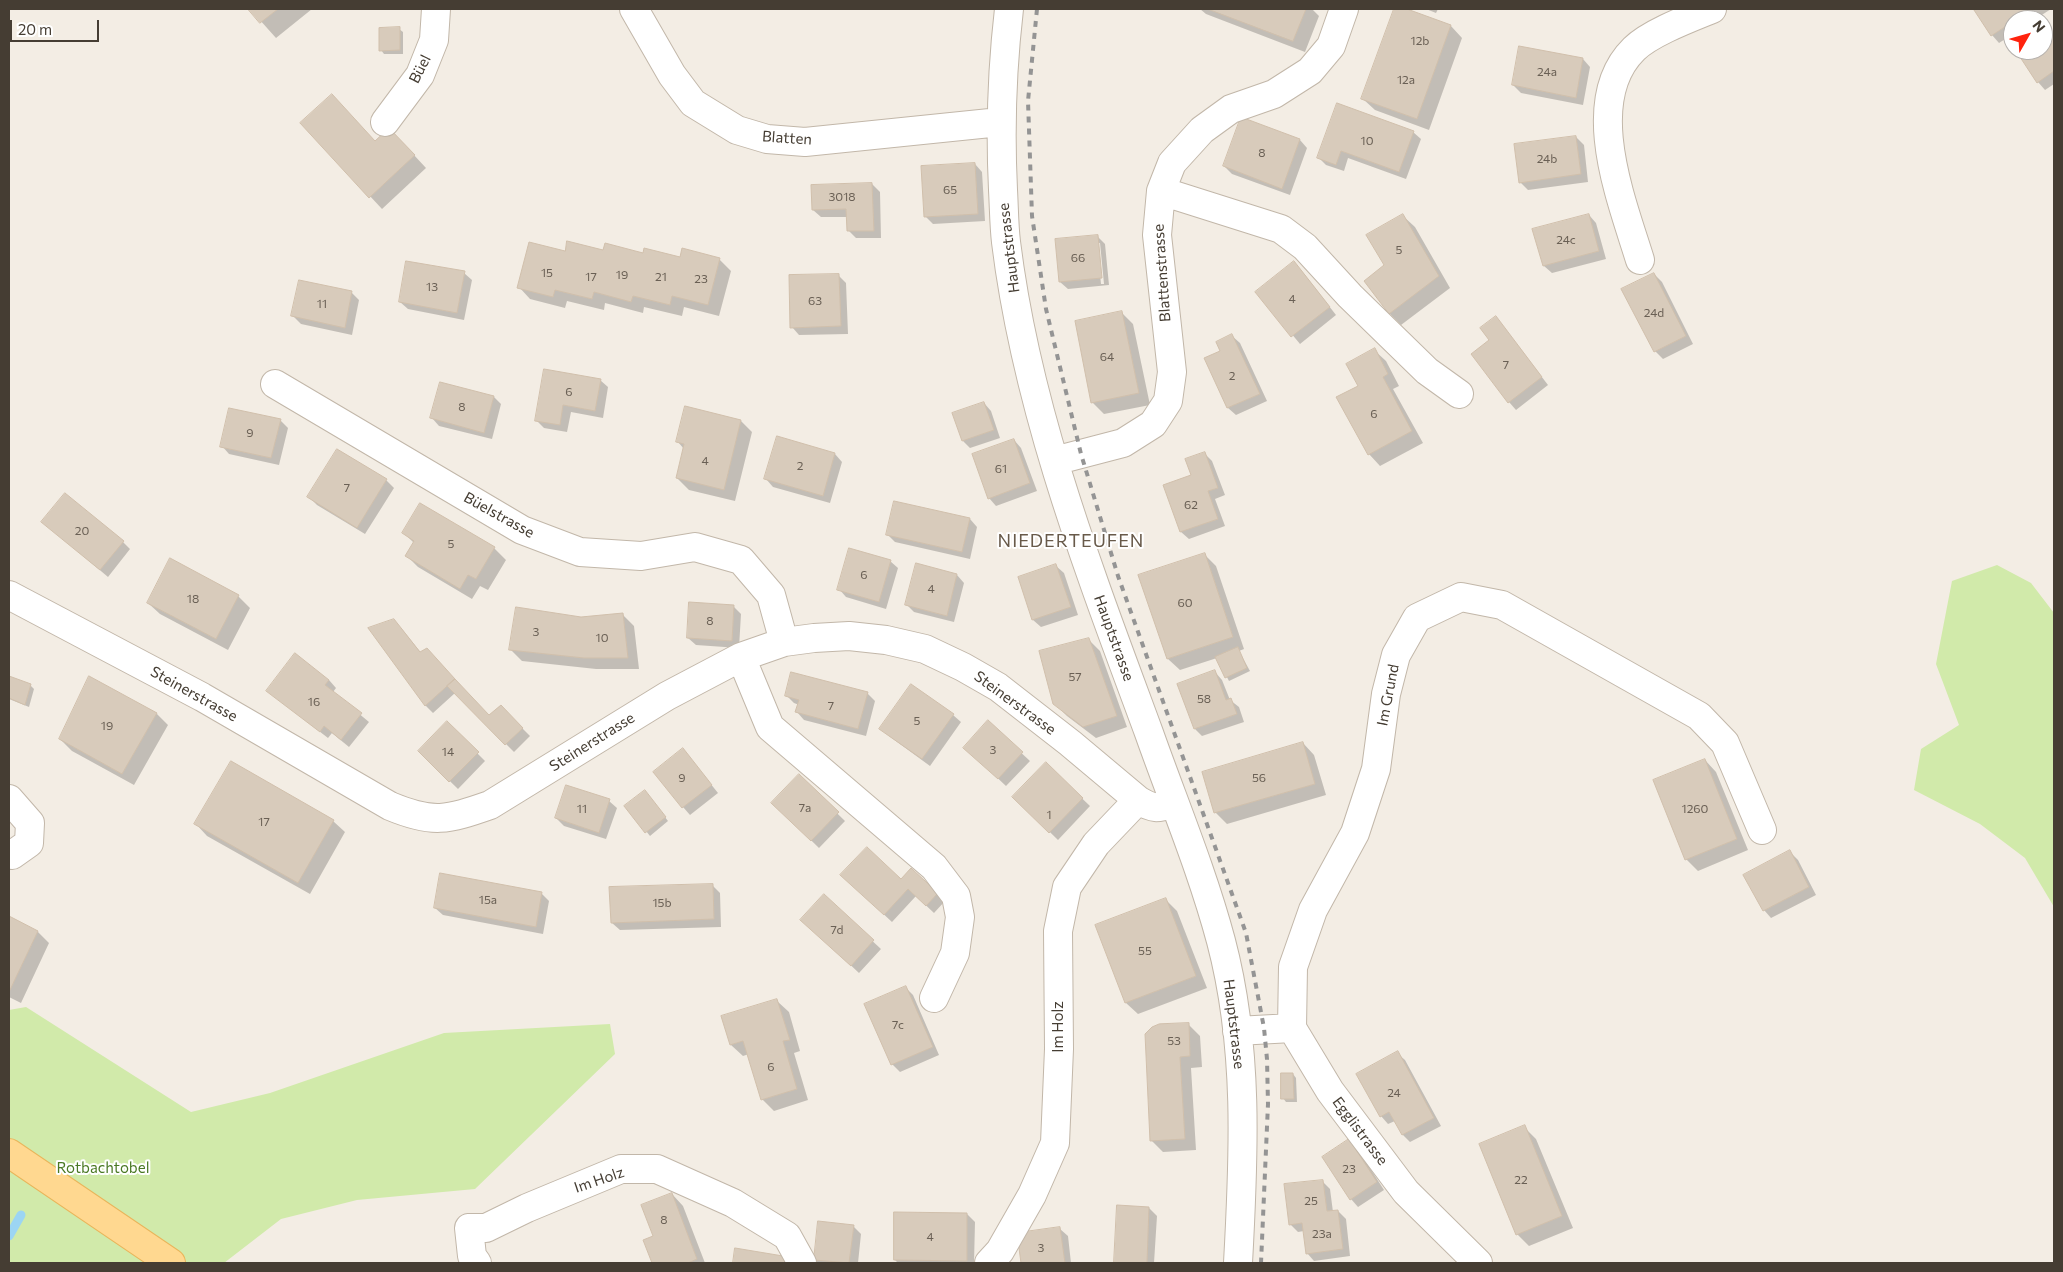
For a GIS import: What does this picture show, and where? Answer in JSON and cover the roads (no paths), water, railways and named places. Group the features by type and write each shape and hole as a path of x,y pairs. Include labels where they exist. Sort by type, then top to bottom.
{"main road":[{"path":"9,1153 171,1263"}],"street":[{"name":"Büel","path":"385,122 420,75 434,40 436,9"},
{"name":"Blatten","path":"634,9 672,75 693,103 736,130 767,139 805,142 1000,122"},
{"name":"Hauptstrasse","path":"1009,9 1003,60 1000,122 1006,240 1028,361 1054,462 1097,592 1174,803 1221,941 1237,1031 1244,1143 1238,1263"},
{"name":"Blattenstrasse","path":"1054,462 1123,443 1153,424 1168,401 1172,372 1157,235 1160,192 1172,163 1202,130 1231,109 1274,94 1310,71 1331,46 1344,9"},
{"path":"1640,260 1612,169 1608,128 1611,87 1620,66 1634,48 1665,29 1712,9"},
{"path":"1160,192 1281,229 1305,247 1350,296 1427,371 1459,394"},
{"name":"Büelstrasse","path":"275,384 522,530 580,552 641,556 695,547 741,560 771,595 784,642"},
{"name":"Steinerstrasse","path":"9,595 202,698 390,806 415,817 437,819 464,814 490,805 667,696 741,657 784,642 849,636 886,640 925,649 963,667 998,687 1070,743 1138,800 1158,808 1174,803"},
{"name":"Im Grund","path":"1292,1028 1293,967 1313,910 1355,833 1376,769 1386,694 1396,655 1417,618 1461,597 1502,605 1699,716 1724,743 1762,830"},
{"path":"741,657 770,727 934,867 956,896 960,918 955,953 934,998"},
{"path":"9,799 30,823 29,844 12,855 9,854"},
{"name":"Im Holz","path":"989,1263 1000,1251 1032,1195 1055,1143 1059,1049 1058,931 1067,887 1096,844 1138,800"},
{"path":"1237,1031 1292,1028"},
{"name":"Egglistrasse","path":"1292,1028 1330,1091 1406,1192 1478,1263"},
{"name":"Im Holz","path":"477,1263 472,1256 469,1228 486,1228 527,1208 621,1169 656,1168 733,1203 787,1236 802,1263"}],"waterway":[{"path":"9,1236 21,1215"}],"railway":[{"path":"1037,9 1028,101 1032,216 1046,309 1081,454 1118,576 1246,933 1264,1028 1268,1104 1261,1263"}],"district":[{"name":"NIEDERTEUFEN","path":"1071,541"}],"park label":[{"name":"Rotbachtobel","path":"103,1168"}]}
